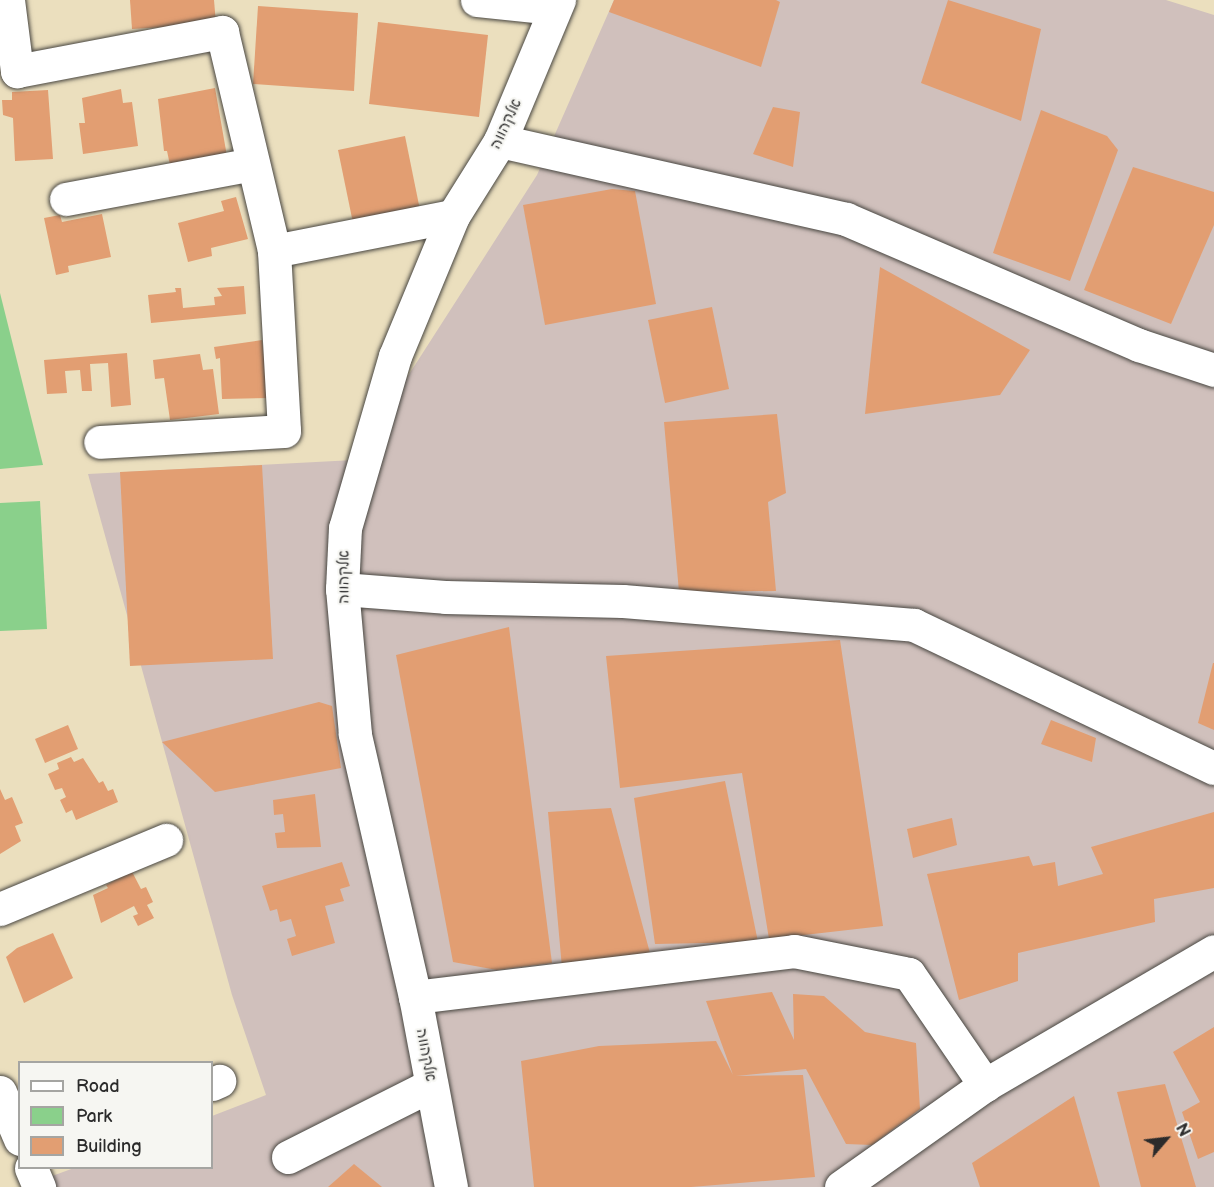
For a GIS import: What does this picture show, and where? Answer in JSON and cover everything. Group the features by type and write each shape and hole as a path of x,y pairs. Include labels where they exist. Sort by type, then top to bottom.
{"street":[{"path":"8,0 17,71 222,32 274,251 284,431 100,442"},
{"path":"477,0 557,4"},
{"name":"אלקהווה","path":"451,1187 415,997 355,735 342,589 345,528 395,356 453,216 500,141 557,4"},
{"path":"500,141 846,219 1139,345 1214,370"},
{"path":"66,198 253,164"},
{"path":"274,251 453,216"},
{"path":"342,589 445,597 623,601 914,625 1214,768"},
{"path":"0,909 166,840"},
{"path":"415,997 794,951 909,974 985,1085"},
{"path":"841,1187 985,1085 1214,951"},
{"path":"288,1157 432,1085"},
{"path":"0,1092 18,1134"},
{"path":"32,1169 39,1187"}],"shaded area":[{"path":"614,0 1166,0 1214,15 1214,1187 22,1187 71,1169 213,1169 213,1116 266,1095 232,995 88,474 354,460 537,175"}],"green space":[{"path":"0,293 43,465 0,469"},
{"path":"40,501 47,629 0,631 0,503"}],"building":[{"path":"130,0 214,0 216,24 132,29"},
{"path":"614,0 776,0 780,2 761,67 609,12"},
{"path":"948,0 1041,29 1021,121 921,83"},
{"path":"258,6 358,13 354,91 253,84"},
{"path":"378,22 488,35 479,117 369,104"},
{"path":"215,88 228,162 170,165 167,151 164,151 158,99"},
{"path":"121,89 123,103 132,102 138,146 83,154 79,123 85,123 82,98"},
{"path":"48,90 53,159 15,161 13,118 3,115 2,100 12,100 12,92"},
{"path":"773,107 800,112 793,167 753,154"},
{"path":"1041,110 1107,136 1118,150 1070,281 993,253"},
{"path":"405,136 420,210 353,223 338,150"},
{"path":"1133,167 1214,192 1214,225 1171,324 1084,290"},
{"path":"612,189 635,191 656,304 545,325 523,205"},
{"path":"236,197 248,239 211,248 212,256 188,262 178,223 224,211 221,201"},
{"path":"102,214 111,257 68,266 69,272 56,275 44,218 60,215 62,222"},
{"path":"880,267 1030,350 1000,395 865,414"},
{"path":"244,286 246,314 151,323 148,295 176,292 175,288 181,288 183,308 215,305 214,297 222,296 217,288"},
{"path":"712,307 729,389 665,403 648,320"},
{"path":"262,340 270,398 222,399 220,358 216,359 214,347"},
{"path":"127,353 131,405 111,407 108,363 90,364 92,391 82,391 80,370 65,371 67,393 47,394 44,360"},
{"path":"200,354 203,370 213,369 219,414 170,420 164,378 155,379 153,360"},
{"path":"777,414 786,493 768,502 776,591 679,592 664,422"},
{"path":"262,465 273,659 130,666 120,472"},
{"path":"509,627 552,963 497,970 453,962 396,655"},
{"path":"840,640 883,926 769,939 742,773 620,788 606,656"},
{"path":"1214,663 1214,730 1198,723"},
{"path":"319,702 332,706 341,768 215,792 162,742"},
{"path":"1051,720 1096,738 1092,762 1041,744"},
{"path":"68,725 78,749 45,763 35,739"},
{"path":"71,757 74,762 83,758 99,783 103,781 108,791 113,789 118,802 76,820 72,810 66,813 60,800 66,797 62,788 55,790 48,774 59,769 57,763"},
{"path":"725,781 758,942 655,944 634,798"},
{"path":"0,789 5,800 12,797 23,823 15,826 21,841 0,854"},
{"path":"315,794 321,847 277,848 275,833 285,832 283,814 274,815 273,800"},
{"path":"611,808 654,968 563,979 548,812"},
{"path":"1214,812 1214,888 1154,899 1155,922 1018,953 1018,981 959,1000 927,874 1029,856 1033,866 1055,862 1058,886 1103,874 1091,847"},
{"path":"952,818 957,845 913,858 907,829"},
{"path":"342,862 350,886 340,889 344,901 325,906 335,943 292,956 287,939 296,936 291,919 280,922 277,909 270,911 262,886"},
{"path":"128,864 141,889 146,887 153,902 147,905 154,918 138,926 133,916 138,914 134,906 101,923 93,895 108,888 106,885 119,878 115,871"},
{"path":"53,933 73,978 24,1003 6,957 17,948"},
{"path":"772,992 794,1040 793,994 824,996 865,1032 916,1043 920,1109 872,1145 846,1144 806,1069 736,1076 803,1075 815,1177 691,1187 534,1187 521,1061 599,1046 716,1041 733,1075 706,1001"},
{"path":"1214,1027 1214,1152 1198,1159 1182,1112 1200,1102 1173,1052"},
{"path":"1165,1084 1196,1187 1141,1187 1117,1092"},
{"path":"1074,1096 1100,1187 980,1187 972,1163"},
{"path":"354,1164 382,1187 328,1187"}]}
